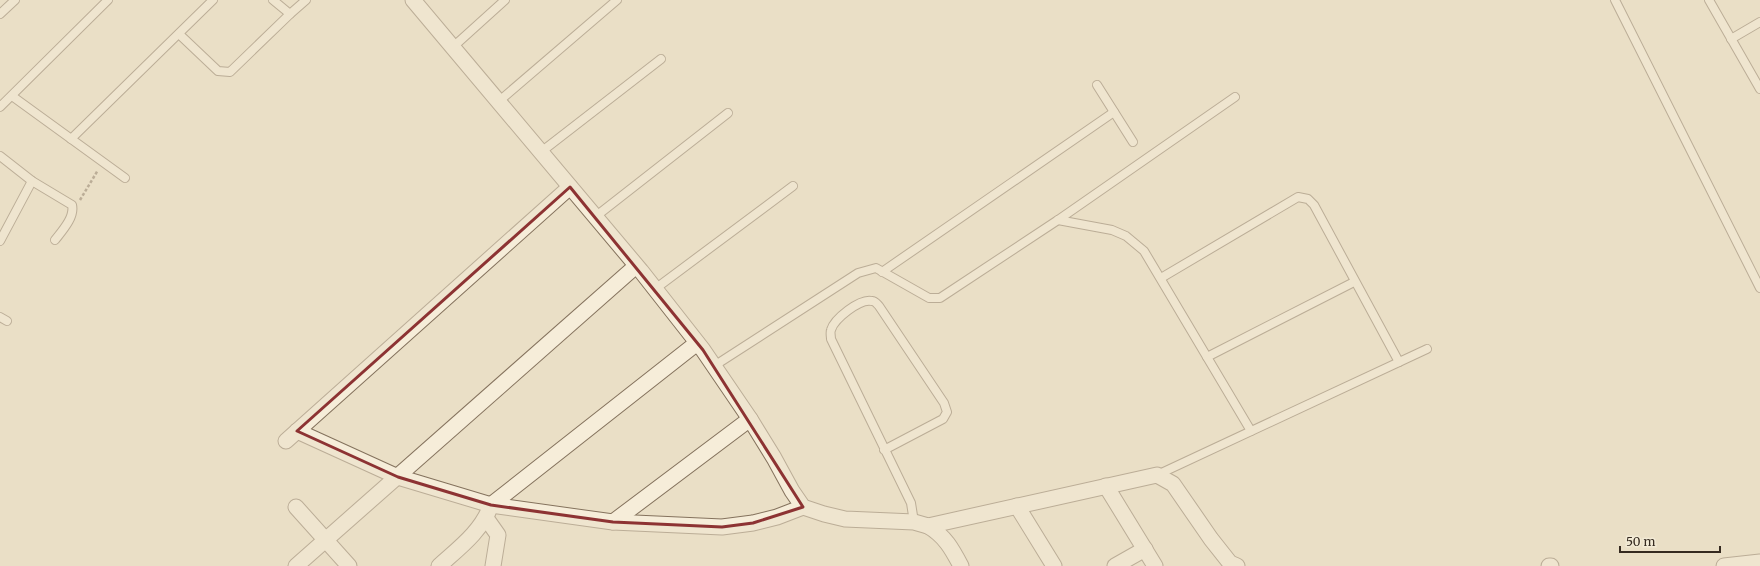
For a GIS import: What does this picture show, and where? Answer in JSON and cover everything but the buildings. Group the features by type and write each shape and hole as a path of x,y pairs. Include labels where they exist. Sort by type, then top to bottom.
{"street":[{"path":"413,0 596,217 697,343 750,419 803,507"},
{"path":"286,441 570,187"},
{"path":"296,566 636,266"},
{"path":"439,566 472,536 489,512 697,343"},
{"path":"613,522 750,419"},
{"path":"297,431 398,477 489,512 613,522 722,527 752,523 803,507 845,519 921,524 1017,506 1156,475 1173,484 1231,565"},
{"path":"1106,486 1155,566"},
{"path":"1017,506 1054,566"},
{"path":"296,507 349,566"},
{"path":"489,512 498,535 494,566"},
{"path":"921,524 939,532 950,546 961,566"},
{"path":"1115,566 1145,549"},
{"path":"1724,566 1760,562"}],"lane":[{"path":"0,14 15,0"},
{"path":"0,107 108,0"},
{"path":"72,139 213,0"},
{"path":"274,0 290,14"},
{"path":"179,34 218,71 230,72 306,0"},
{"path":"453,47 505,0"},
{"path":"498,102 617,0"},
{"path":"1615,0 1760,288"},
{"path":"1709,0 1760,89"},
{"path":"1731,39 1760,22"},
{"path":"541,152 661,59"},
{"path":"1097,85 1133,142"},
{"path":"12,96 125,178"},
{"path":"714,366 858,273 876,268 930,298 940,298 1058,220 1235,97"},
{"path":"882,272 1114,112"},
{"path":"596,217 728,113"},
{"path":"0,156 32,181 68,202 73,210 55,240"},
{"path":"0,241 32,181"},
{"path":"655,289 793,186"},
{"path":"1161,278 1298,197 1308,199 1314,205 1354,282 1399,362"},
{"path":"1058,220 1112,230 1126,236 1144,251 1251,431"},
{"path":"1207,357 1354,282"},
{"path":"884,450 943,419 947,412 944,403 879,306 873,301 866,301 854,305 844,314 831,329 830,340 884,450 921,524"},
{"path":"1156,475 1427,349"},
{"path":"1171,468 1173,484"}],"path":[{"path":"73,210 103,162"}],"highlighted area":[{"path":"570,187 703,350 803,507 753,523 722,527 613,522 491,505 398,477 297,431"}]}
